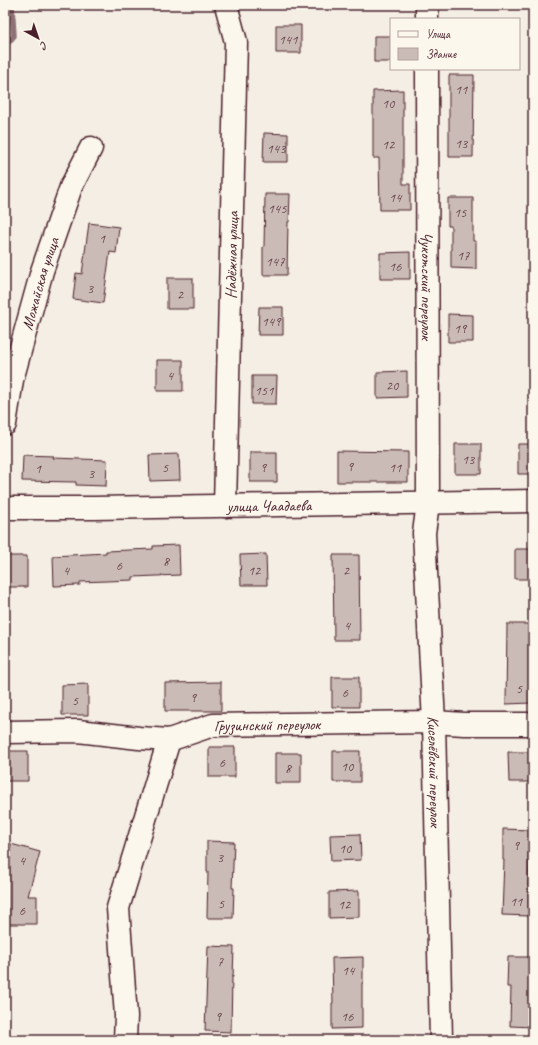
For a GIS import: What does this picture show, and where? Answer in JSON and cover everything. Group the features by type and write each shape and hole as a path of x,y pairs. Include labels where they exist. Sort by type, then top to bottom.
{"street":[{"name":"Надёжная улица","path":"225,506 236,42 226,5"},
{"path":"427,5 427,18"},
{"name":"Чукотский переулок","path":"427,70 428,503"},
{"name":"Можайская улица","path":"5,424 12,380 42,271 71,187 91,148"},
{"name":"улица Чаадаева","path":"5,508 533,501"},
{"name":"Киселёвский переулок","path":"428,503 424,533 434,722 441,1040"},
{"name":"Грузинский переулок","path":"5,732 78,731 169,740 212,725 434,722 464,724 533,724"},
{"path":"125,1040 126,1016 118,908 169,740"}],"building":[{"path":"276,25 301,25 301,53 276,53"},
{"path":"374,36 390,36 390,62 374,62"},
{"path":"449,75 474,75 473,157 449,157"},
{"path":"403,90 403,184 410,184 410,210 380,210 379,158 373,158 373,91"},
{"path":"264,133 288,134 288,162 263,162"},
{"path":"265,194 290,194 287,275 263,275"},
{"path":"448,198 473,198 473,241 476,241 476,269 451,268 451,226 448,226"},
{"path":"89,223 119,227 116,253 110,252 103,303 73,299 76,273 82,274"},
{"path":"410,252 410,279 380,279 380,253"},
{"path":"167,278 193,278 193,309 167,309"},
{"path":"259,307 283,307 283,335 258,335"},
{"path":"448,314 473,315 473,342 448,342"},
{"path":"157,360 183,360 183,391 157,391"},
{"path":"407,371 407,397 377,398 377,372"},
{"path":"252,376 277,376 276,404 252,404"},
{"path":"455,444 481,444 481,474 455,474"},
{"path":"518,444 533,444 533,474 518,474"},
{"path":"337,451 408,452 408,482 337,482"},
{"path":"250,452 277,452 277,482 250,482"},
{"path":"179,454 180,480 150,481 149,455"},
{"path":"23,455 54,456 53,458 107,460 106,486 76,485 76,482 22,481"},
{"path":"179,545 180,575 133,577 133,580 80,582 80,585 54,586 53,556 106,553 106,551 153,549 153,546"},
{"path":"515,549 533,549 533,579 515,579"},
{"path":"266,554 267,585 241,585 240,555"},
{"path":"333,555 359,555 360,640 334,640"},
{"path":"5,556 27,556 27,587 5,587"},
{"path":"507,624 533,624 532,703 506,704"},
{"path":"332,677 359,677 359,707 332,707"},
{"path":"221,682 221,711 165,711 165,683"},
{"path":"88,684 88,715 62,715 62,685"},
{"path":"209,747 235,747 235,777 209,777"},
{"path":"5,751 28,751 28,781 5,781"},
{"path":"333,751 360,751 360,782 333,782"},
{"path":"508,752 533,752 533,782 509,782"},
{"path":"275,753 301,753 301,783 275,783"},
{"path":"503,829 530,830 528,886 529,916 502,915 504,860"},
{"path":"360,834 361,860 331,861 330,835"},
{"path":"207,841 234,842 232,888 234,888 233,918 207,918"},
{"path":"11,844 40,852 28,896 37,896 37,924 7,924 5,867"},
{"path":"359,891 359,917 329,918 329,892"},
{"path":"208,946 234,947 231,1032 205,1031"},
{"path":"363,957 362,1028 332,1029 332,958"},
{"path":"508,957 533,957 533,1027 510,1026 511,987 507,987"}],"waterway":[{"path":"5,46 14,36 12,5"}]}
